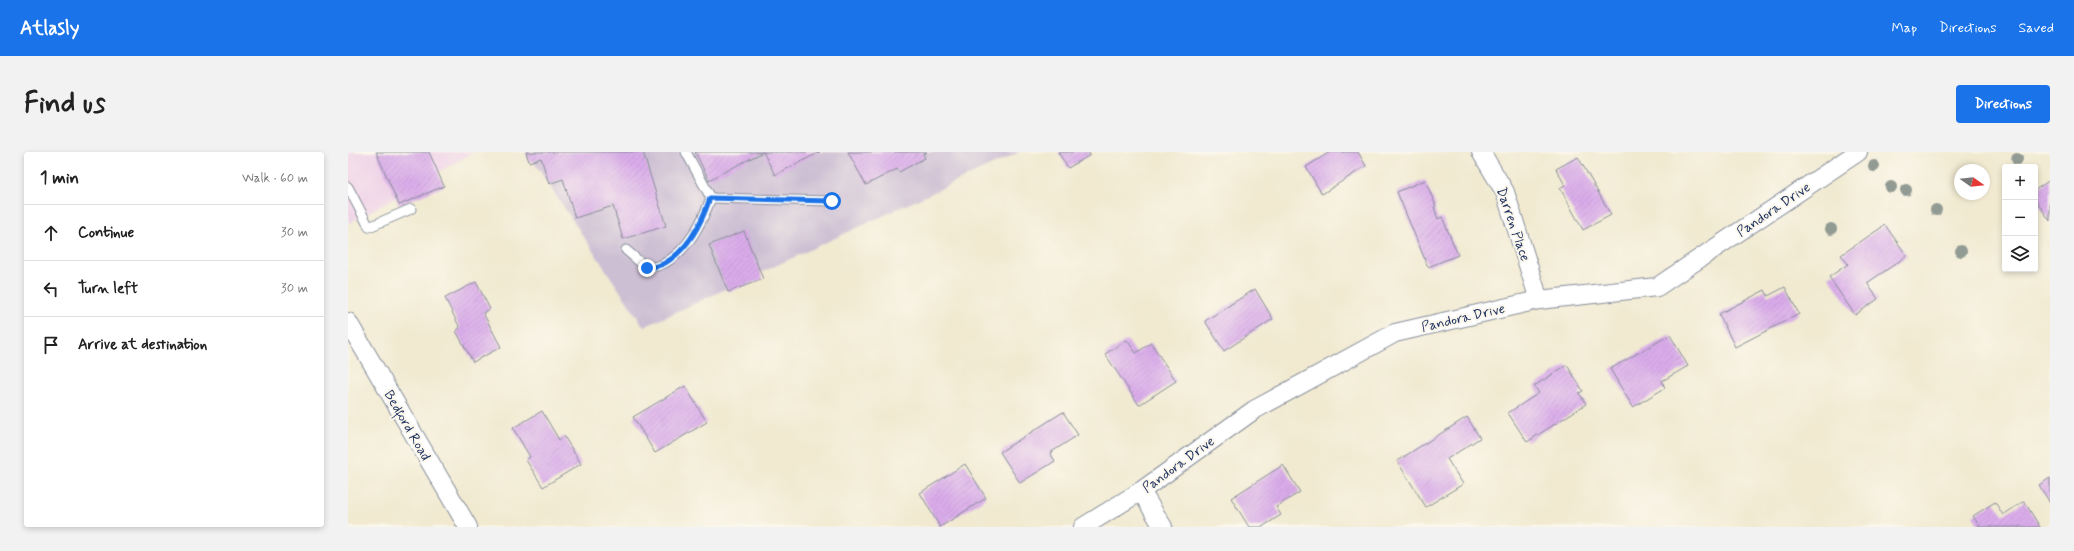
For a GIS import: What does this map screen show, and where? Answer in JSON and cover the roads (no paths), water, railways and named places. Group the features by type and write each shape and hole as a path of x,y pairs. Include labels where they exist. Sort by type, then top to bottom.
{"street":[{"name":"Darren Place","path":"1481,152 1505,192 1539,300"},
{"name":"Pandora Drive","path":"1083,527 1141,491 1254,410 1395,333 1539,300 1657,287 1858,152"},
{"name":"Bedford Road","path":"348,322 468,527"},
{"path":"1141,491 1163,527"}],"lane":[{"path":"626,250 647,268 665,263 682,249 702,222 710,198 686,152"},
{"path":"348,187 369,227 411,209"},
{"path":"710,198 832,201"}]}
